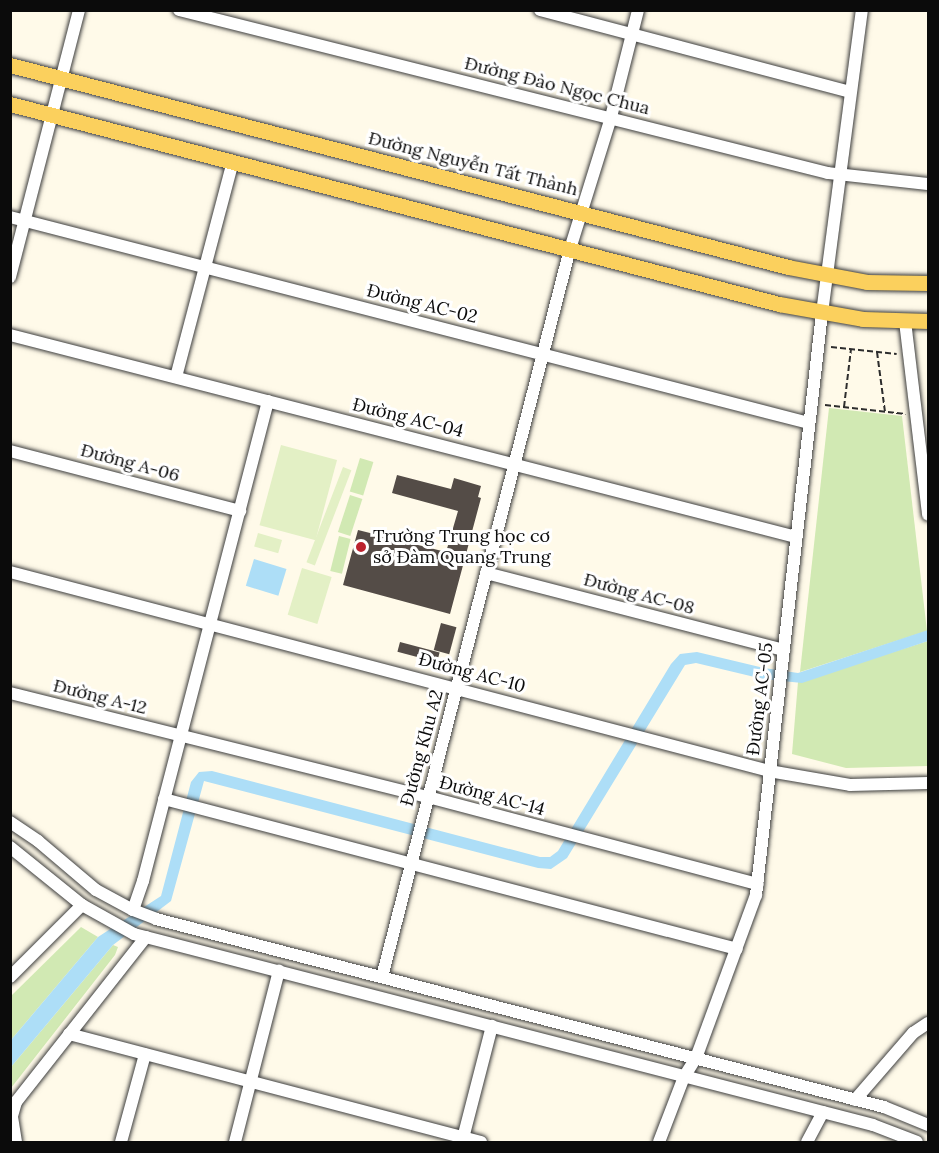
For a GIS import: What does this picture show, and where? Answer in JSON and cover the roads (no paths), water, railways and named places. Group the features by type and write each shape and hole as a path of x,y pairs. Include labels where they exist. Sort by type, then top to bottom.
{"main road":[{"name":"Đường Nguyễn Tất Thành","path":"10,65 826,275 867,282 928,283"},
{"path":"10,104 822,313 928,321"}],"street":[{"path":"10,277 80,10"},
{"path":"540,10 850,92"},
{"name":"Đường Khu A2","path":"382,977 570,249 611,117 638,10"},
{"name":"Đường AC-05","path":"659,1143 684,1077 696,1058 738,949 754,905 758,884 826,275 862,10"},
{"name":"Đường Đào Ngọc Chua","path":"186,11 841,176 928,184"},
{"path":"176,377 233,162"},
{"name":"Đường AC-02","path":"10,217 809,423"},
{"path":"905,321 923,430 928,515"},
{"name":"Đường AC-04","path":"10,334 796,537"},
{"path":"133,910 143,881 268,401"},
{"name":"Đường A-06","path":"10,450 240,511"},
{"name":"Đường AC-10","path":"10,572 645,736 769,771 850,785 928,783"},
{"name":"Đường AC-08","path":"486,573 783,656"},
{"name":"Đường A-12","path":"10,693 181,736"},
{"name":"Đường AC-14","path":"181,736 428,797 561,834 758,884"},
{"path":"164,799 738,949"},
{"path":"10,822 38,841 96,890 133,910 156,919 855,1100 901,1113 928,1125"},
{"path":"10,848 82,905 113,924 140,935 873,1125 917,1143"},
{"path":"10,977 82,905"},
{"path":"16,1143 12,1116 14,1106 140,935"},
{"path":"235,1143 279,970"},
{"path":"855,1100 913,1033 928,1023"},
{"path":"462,1140 492,1026"},
{"path":"69,1034 462,1140 481,1143"},
{"path":"121,1143 145,1054"},
{"path":"807,1143 823,1112"}],"water":[{"path":"254,559 287,569 278,596 246,586"},
{"path":"928,630 928,641 802,683 763,679 696,663 685,665 567,858 551,869 538,868 204,781 171,901 113,945 11,1067 11,1040 98,937 161,896 191,782 199,772 212,771 540,857 550,857 558,851 671,664 680,654 697,652 764,668 798,673"}],"place":[{"name":"Trường Trung học cơ sở Đàm Quang Trung","path":"361,547"}]}
